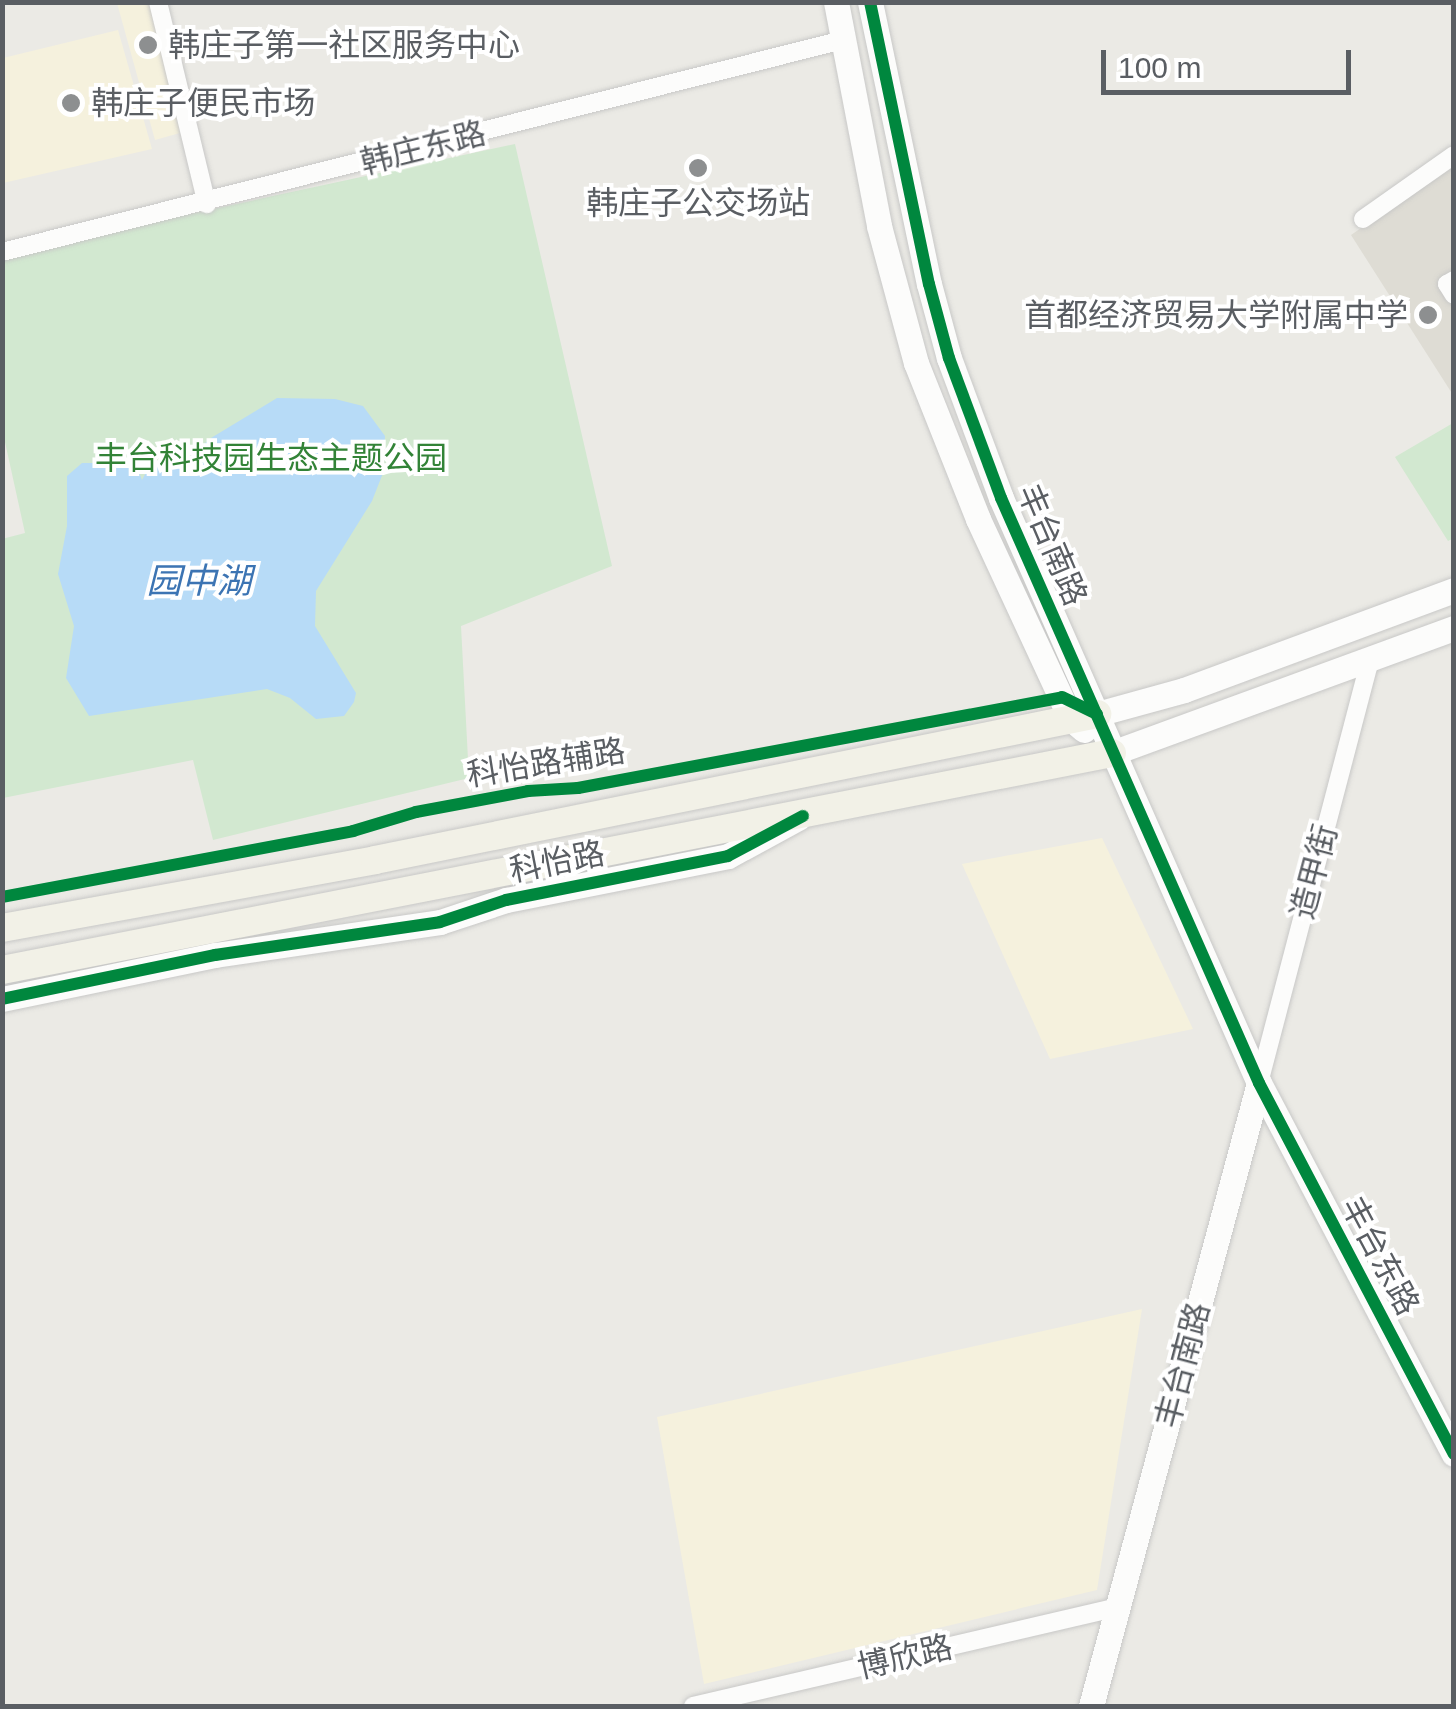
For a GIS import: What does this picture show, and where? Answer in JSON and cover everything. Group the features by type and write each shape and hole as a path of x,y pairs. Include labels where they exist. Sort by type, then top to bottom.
{"main road":[{"name":"科怡路","path":"2,928 375,860 1084,717"},
{"name":"科怡路","path":"2,970 1112,753"}],"street":[{"path":"158,2 207,204"},
{"name":"丰台南路","path":"836,2 879,226 916,363 978,519 1084,717 1112,753 1259,1084 1090,1706"},
{"name":"丰台南路","path":"870,2 912,210 949,358 1084,717"},
{"name":"韩庄东路","path":"2,252 207,204 842,40"},
{"path":"1363,219 1454,156"},
{"path":"1454,280 1447,284 1454,295"},
{"path":"1084,717 1184,690 1454,590"},
{"path":"1112,753 1454,628"},
{"name":"造甲街","path":"1259,1084 1370,661"},
{"path":"2,1000 215,955 440,922 506,900 728,856 803,816"},
{"name":"丰台东路","path":"1259,1084 1454,1454"},
{"name":"博欣路","path":"693,1706 1118,1606"}],"shaded area":[{"path":"117,3 150,3 180,133 155,140"},
{"name":"韩庄子便民市场","path":"118,30 152,149 3,183 3,58"},
{"name":"首都经济贸易大学附属中学","path":"1453,164 1453,395 1351,235"},
{"path":"1102,838 1193,1029 1050,1059 962,864"},
{"path":"1142,1309 1097,1590 704,1684 657,1417"}],"green space":[{"name":"丰台科技园生态主题公园","path":"515,144 612,566 461,626 469,778 213,840 193,760 3,798 2,539 25,533 3,433 3,254"},
{"path":"1453,423 1454,538 1448,541 1395,457"}],"water":[{"name":"园中湖","path":"277,398 335,399 363,406 385,436 383,473 372,501 316,591 315,626 356,693 354,702 344,716 316,719 290,698 267,689 89,716 66,678 74,626 58,574 67,526 67,476 82,463 125,463 137,467 142,480 150,465 186,460 211,438"}],"cycle path":[{"path":"870,2 929,284 949,358 1001,498 1259,1083 1454,1454"},
{"name":"科怡路辅路","path":"2,897 353,831 416,812 528,791 578,788 1062,697 1097,714"},
{"path":"2,999 215,955 440,922 506,900 728,856 803,816"}],"place":[{"name":"韩庄子第一社区服务中心","path":"148,45"},
{"name":"韩庄子便民市场","path":"71,103"},
{"name":"韩庄子公交场站","path":"698,168"},
{"name":"首都经济贸易大学附属中学","path":"1428,315"}]}
